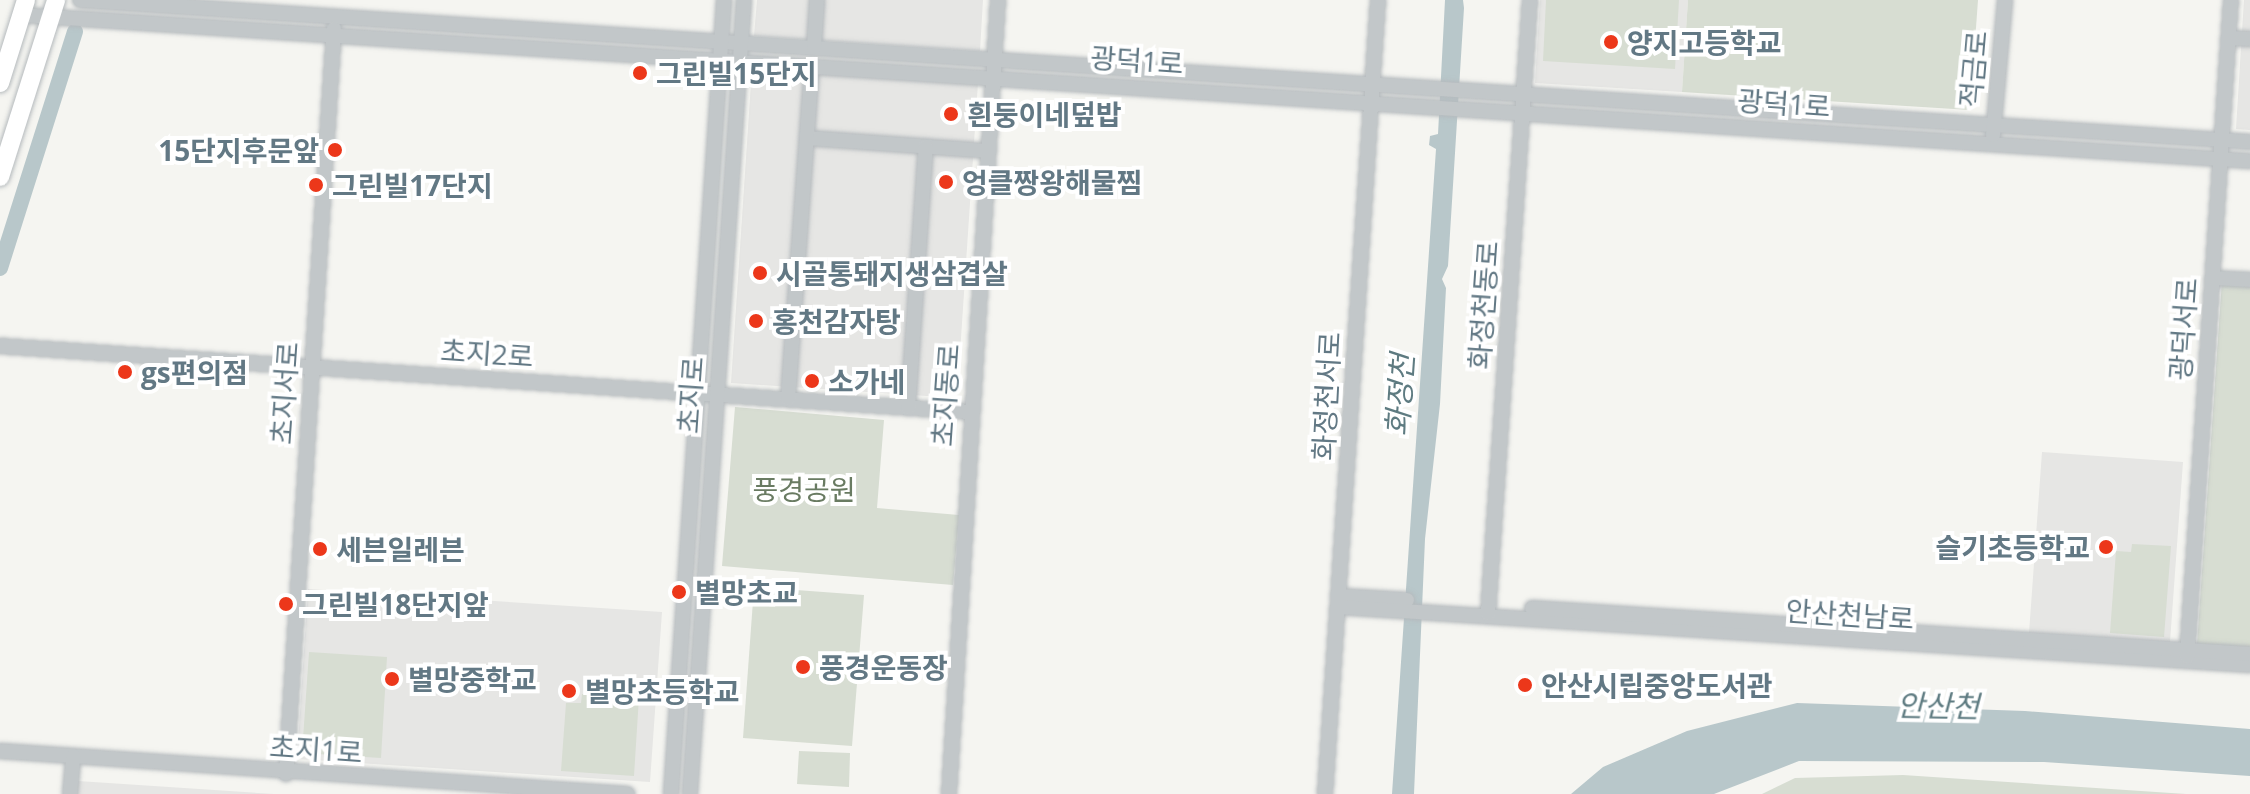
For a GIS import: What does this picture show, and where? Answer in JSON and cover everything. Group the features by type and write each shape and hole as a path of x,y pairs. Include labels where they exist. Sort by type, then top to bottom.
{"main road":[{"path":"0,83 23,8"},
{"path":"0,177 53,8"}],"street":[{"name":"광덕1로","path":"80,0 1372,83 1482,100 1522,112 2250,161"},
{"name":"초지로","path":"671,794 724,0"},
{"name":"초지로","path":"690,794 744,0"},
{"path":"814,47 817,0"},
{"name":"초지동로","path":"949,794 970,412 998,0"},
{"name":"화정천서로","path":"1325,794 1378,0"},
{"name":"화정천동로","path":"1488,610 1530,0"},
{"name":"적금로","path":"1993,143 2005,0"},
{"name":"광덕서로","path":"2188,656 2231,0"},
{"name":"광덕1로","path":"23,8 53,8 334,35 1371,101 1482,100 1524,94 2250,142"},
{"name":"초지서로","path":"286,774 335,16"},
{"path":"2229,38 2250,39"},
{"path":"788,399 812,66"},
{"path":"807,138 987,151"},
{"path":"908,408 926,147"},
{"path":"2213,278 2250,280"},
{"name":"초지2로","path":"0,346 970,412"},
{"name":"안산천남로","path":"1340,601 2188,656 2250,665"},
{"name":"안산천남로","path":"2188,656 2250,654"},
{"name":"초지1로","path":"0,751 286,774 628,794"},
{"path":"70,794 73,756"}],"shaded area":[{"path":"757,0 983,0 980,51 754,36"},
{"path":"1445,0 1463,0 1464,8 1448,266 1442,279 1446,288 1440,404 1425,539 1414,794 1392,794 1436,149 1429,145 1430,136 1438,134"},
{"name":"양지고등학교","path":"1540,0 1688,0 1682,92 1535,83"},
{"path":"2244,0 2250,0 2250,130 2236,129"},
{"path":"752,68 978,83 957,398 731,383"},
{"name":"슬기초등학교","path":"2042,452 2183,462 2170,642 2029,633"},
{"path":"308,589 662,612 650,782 297,759"},
{"path":"1797,703 2025,711 2250,729 2250,776 2044,762 1799,761 1714,794 1571,794 1603,767 1687,731"},
{"path":"78,781 274,794 77,794"}],"green space":[{"name":"양지고등학교","path":"1546,0 1679,0 1675,69 1543,61"},
{"path":"1688,0 1978,0 1970,110 1682,92"},
{"path":"2222,280 2250,282 2250,648 2197,644"},
{"name":"풍경공원","path":"735,407 884,420 877,508 959,515 953,585 722,566"},
{"path":"2132,544 2171,546 2164,637 2110,633 2116,551 2131,552"},
{"name":"풍경운동장","path":"754,587 864,595 852,746 743,738"},
{"path":"309,652 387,657 381,758 302,753"},
{"path":"582,694 639,697 634,776 561,771 566,703 581,703"},
{"path":"799,751 850,753 849,787 797,784"},
{"path":"1903,775 2186,794 1762,794 1795,778"}],"waterway":[{"path":"0,268 75,32"}],"place":[{"name":"양지고등학교","path":"1611,42"},
{"name":"그린빌15단지","path":"640,73"},
{"name":"흰둥이네덮밥","path":"951,114"},
{"name":"15단지후문앞","path":"335,150"},
{"name":"엉클짱왕해물찜","path":"946,182"},
{"name":"그린빌17단지","path":"316,185"},
{"name":"시골통돼지생삼겹살","path":"760,273"},
{"name":"홍천감자탕","path":"756,321"},
{"name":"gs편의점","path":"125,372"},
{"name":"소가네","path":"812,381"},
{"name":"슬기초등학교","path":"2106,547"},
{"name":"세븐일레븐","path":"320,549"},
{"name":"별망초교","path":"679,592"},
{"name":"그린빌18단지앞","path":"286,604"},
{"name":"풍경운동장","path":"803,667"},
{"name":"별망중학교","path":"392,679"},
{"name":"안산시립중앙도서관","path":"1525,685"},
{"name":"별망초등학교","path":"569,691"}],"water label":[{"name":"화정천","path":"1400,395"},
{"name":"안산천","path":"1938,706"}]}
